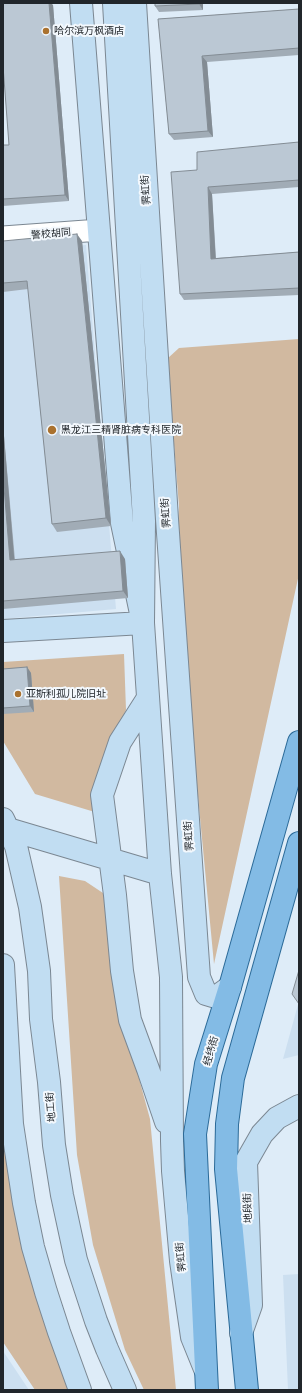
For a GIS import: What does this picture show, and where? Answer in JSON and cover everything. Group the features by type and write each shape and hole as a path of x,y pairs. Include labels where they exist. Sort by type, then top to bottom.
{"main road":[{"name":"霁虹街","path":"81,3 122,523 143,623"},
{"name":"霁虹街","path":"114,3 144,521 143,623 160,874 171,977 173,1171 186,1299 192,1337 206,1380"},
{"name":"霁虹街","path":"134,3 167,527 199,977 206,994 216,997 230,987"},
{"path":"3,631 143,623"},
{"name":"霁虹街","path":"148,698 120,742 102,795 122,971 130,1020 172,1141"},
{"name":"经纬街","path":"206,1380 195,1134 206,1064 230,987 299,742"},
{"path":"5,824 110,860 160,874"},
{"name":"地工街","path":"5,824 16,846 30,907 38,971 41,1019 49,1082 54,1145 62,1195 76,1260 106,1349 125,1390"},
{"path":"247,1390 226,1169 227,1124 233,1078 299,843"},
{"path":"3,964 12,1124 24,1203 33,1247 46,1292 80,1390"},
{"name":"地段街","path":"241,1333 251,1305 246,1162 262,1134 277,1118 299,1106"}],"street":[{"name":"警校胡同","path":"3,237 99,231"}],"shaded area":[{"name":"黑龙江三精肾脏病专科医院","path":"86,245 116,609 3,619 3,252"},
{"path":"299,339 299,574 214,964 176,566 179,506 167,359 179,348"},
{"path":"124,654 126,710 105,753 108,816 35,794 3,741 3,662"},
{"path":"59,876 85,881 106,895 118,1001 150,1119 176,1390 144,1390 125,1350 93,1245 77,1155"},
{"path":"299,1001 299,1055 283,1059"},
{"path":"3,1136 74,1390 35,1390 3,1342"},
{"path":"299,1274 299,1390 288,1390 283,1275"},
{"path":"3,1351 29,1390 3,1390"}],"building":[{"path":"3,3 49,3 65,195 3,199 3,145 9,145 3,66"},
{"path":"155,3 199,3 199,4 155,6"},
{"path":"299,9 299,48 202,56 208,131 169,134 158,19"},
{"path":"299,142 299,180 208,187 211,259 299,252 299,288 180,294 171,172 197,170 197,152"},
{"path":"77,234 106,518 52,524 27,281 3,283 3,241"},
{"path":"3,475 10,560 120,551 123,591 3,601"},
{"name":"亚斯利孤儿院旧址","path":"27,667 30,706 3,708 3,669"},
{"path":"299,970 299,1004 292,994"}],"place":[{"name":"哈尔滨万枫酒店","path":"46,31"},
{"name":"黑龙江三精肾脏病专科医院","path":"52,430"},
{"name":"亚斯利孤儿院旧址","path":"18,694"}]}
